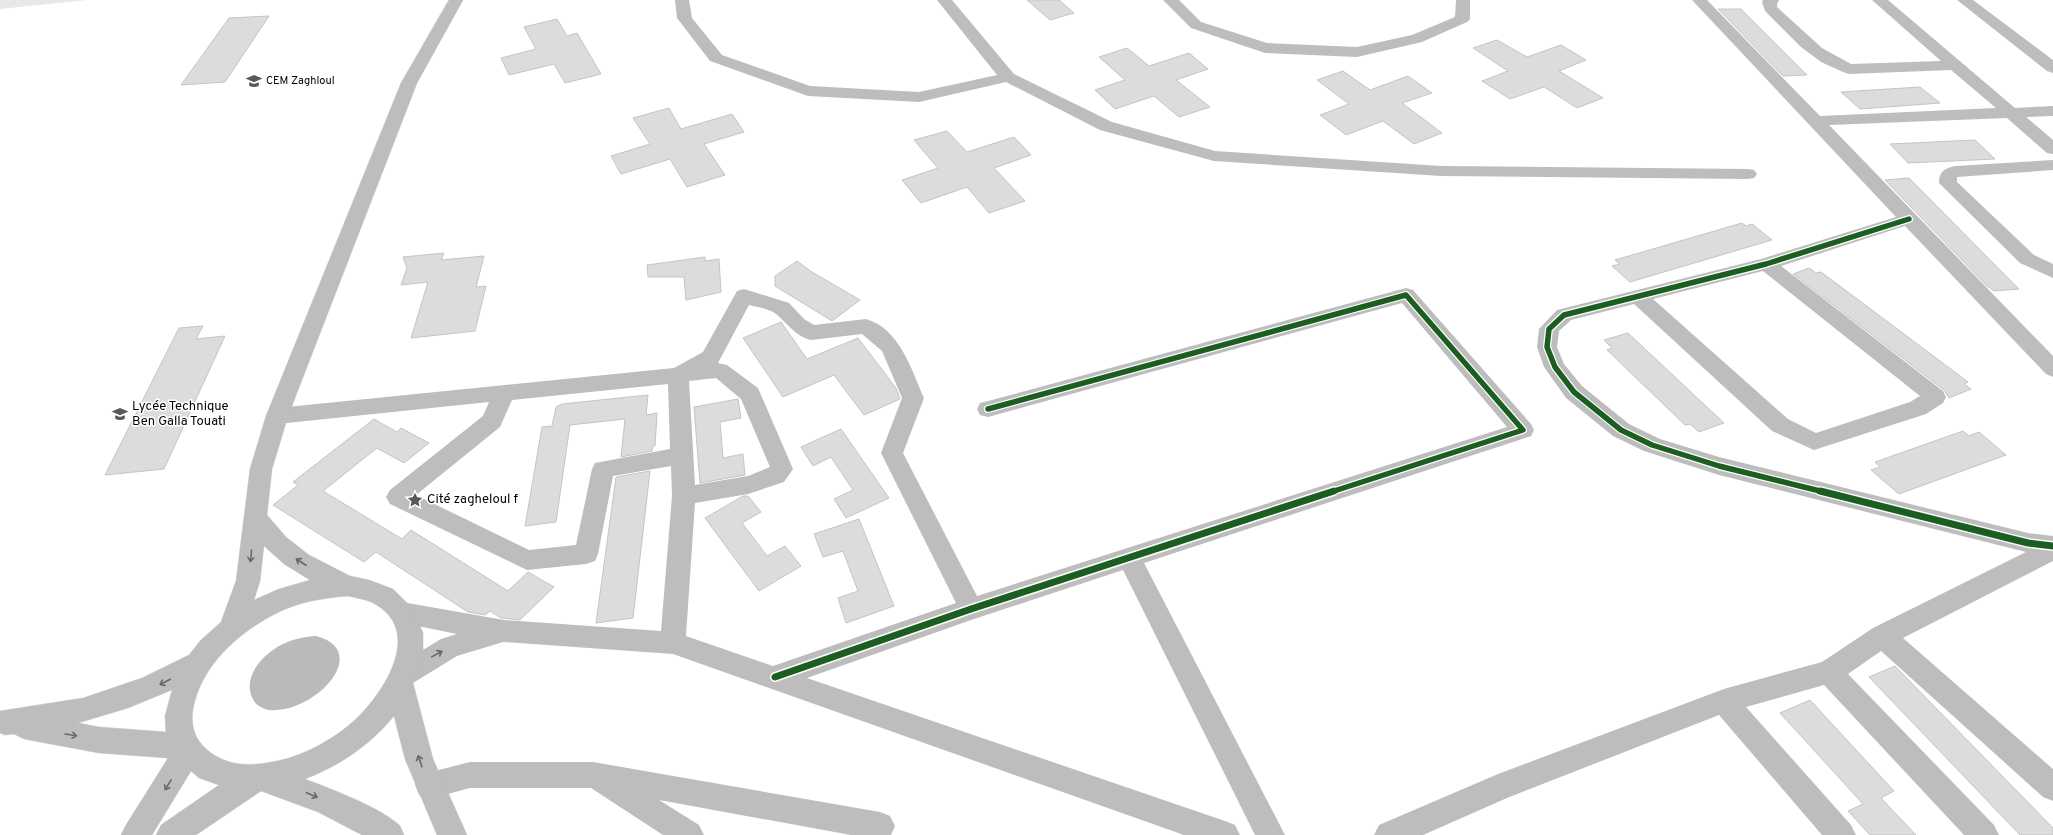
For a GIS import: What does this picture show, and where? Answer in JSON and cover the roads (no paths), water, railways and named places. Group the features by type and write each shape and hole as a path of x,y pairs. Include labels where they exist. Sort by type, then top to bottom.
{"street":[{"path":"231,628 248,582 261,469 277,416 409,83 456,0"},
{"path":"682,0 686,18 716,58 808,91 919,97 1008,76"},
{"path":"944,0 1008,76 1106,126 1214,156 1441,171 1748,174"},
{"path":"1170,0 1196,25 1265,48 1357,52 1417,39 1462,19 1463,0"},
{"path":"1699,0 2053,369"},
{"path":"1772,0 1769,2 1770,8 1823,58 1834,65 1849,69 1956,65"},
{"path":"1880,0 2053,149"},
{"path":"1964,0 2053,68"},
{"path":"1814,121 2053,111"},
{"path":"2053,165 1956,171 1948,175 1948,183 2027,259 2053,272"},
{"path":"1909,220 1766,264 1564,315 1549,329 1547,347 1555,367 1574,392 1621,430 1652,445 1719,466 2028,543 2053,546"},
{"path":"1638,297 1780,425 1814,442 1918,408 1935,397 1766,264"},
{"path":"775,677 970,609 1524,430 1406,295 988,409"},
{"path":"678,375 711,357 744,296 782,308 797,324 811,333 866,326 891,347 913,398 892,453 970,609"},
{"path":"277,416 720,370 750,394 782,469 776,476 748,485 684,496"},
{"path":"673,643 684,496 678,375"},
{"path":"504,393 492,421 398,497 527,560 586,554 603,469 682,456"},
{"path":"171,835 258,778 295,770 328,755 358,735 383,710 402,680 409,658 410,641 408,626 402,614 388,600 370,591 348,586 319,574 277,544 255,517"},
{"path":"1389,835 1498,788 1724,701 1829,672 1882,636 2053,550"},
{"path":"1129,558 1270,835"},
{"path":"348,586 326,587 302,592 277,600 231,628 199,663 186,685 180,706 178,727 186,749 199,764 214,772 232,777 258,778 302,791 340,807 389,835"},
{"path":"402,614 504,631 673,643 775,677 1174,827 1225,835"},
{"path":"402,680 450,647 504,631"},
{"path":"1882,636 2048,775"},
{"path":"3,720 44,718 83,712 123,700 162,683 199,663"},
{"path":"1829,672 1984,835"},
{"path":"402,680 419,759 452,835"},
{"path":"1724,701 1841,835"},
{"path":"3,720 61,734 99,740 186,749"},
{"path":"136,835 186,749"},
{"path":"429,785 470,775 593,775 880,826 875,835"},
{"path":"593,775 689,835"},
{"path":"187,835 211,809"}],"place":[{"name":"CEM Zaghloul","path":"254,81"},
{"name":"Lycée Technique Ben Galla Touati","path":"120,414"},
{"name":"Cité zagheloul f","path":"415,500"}]}
